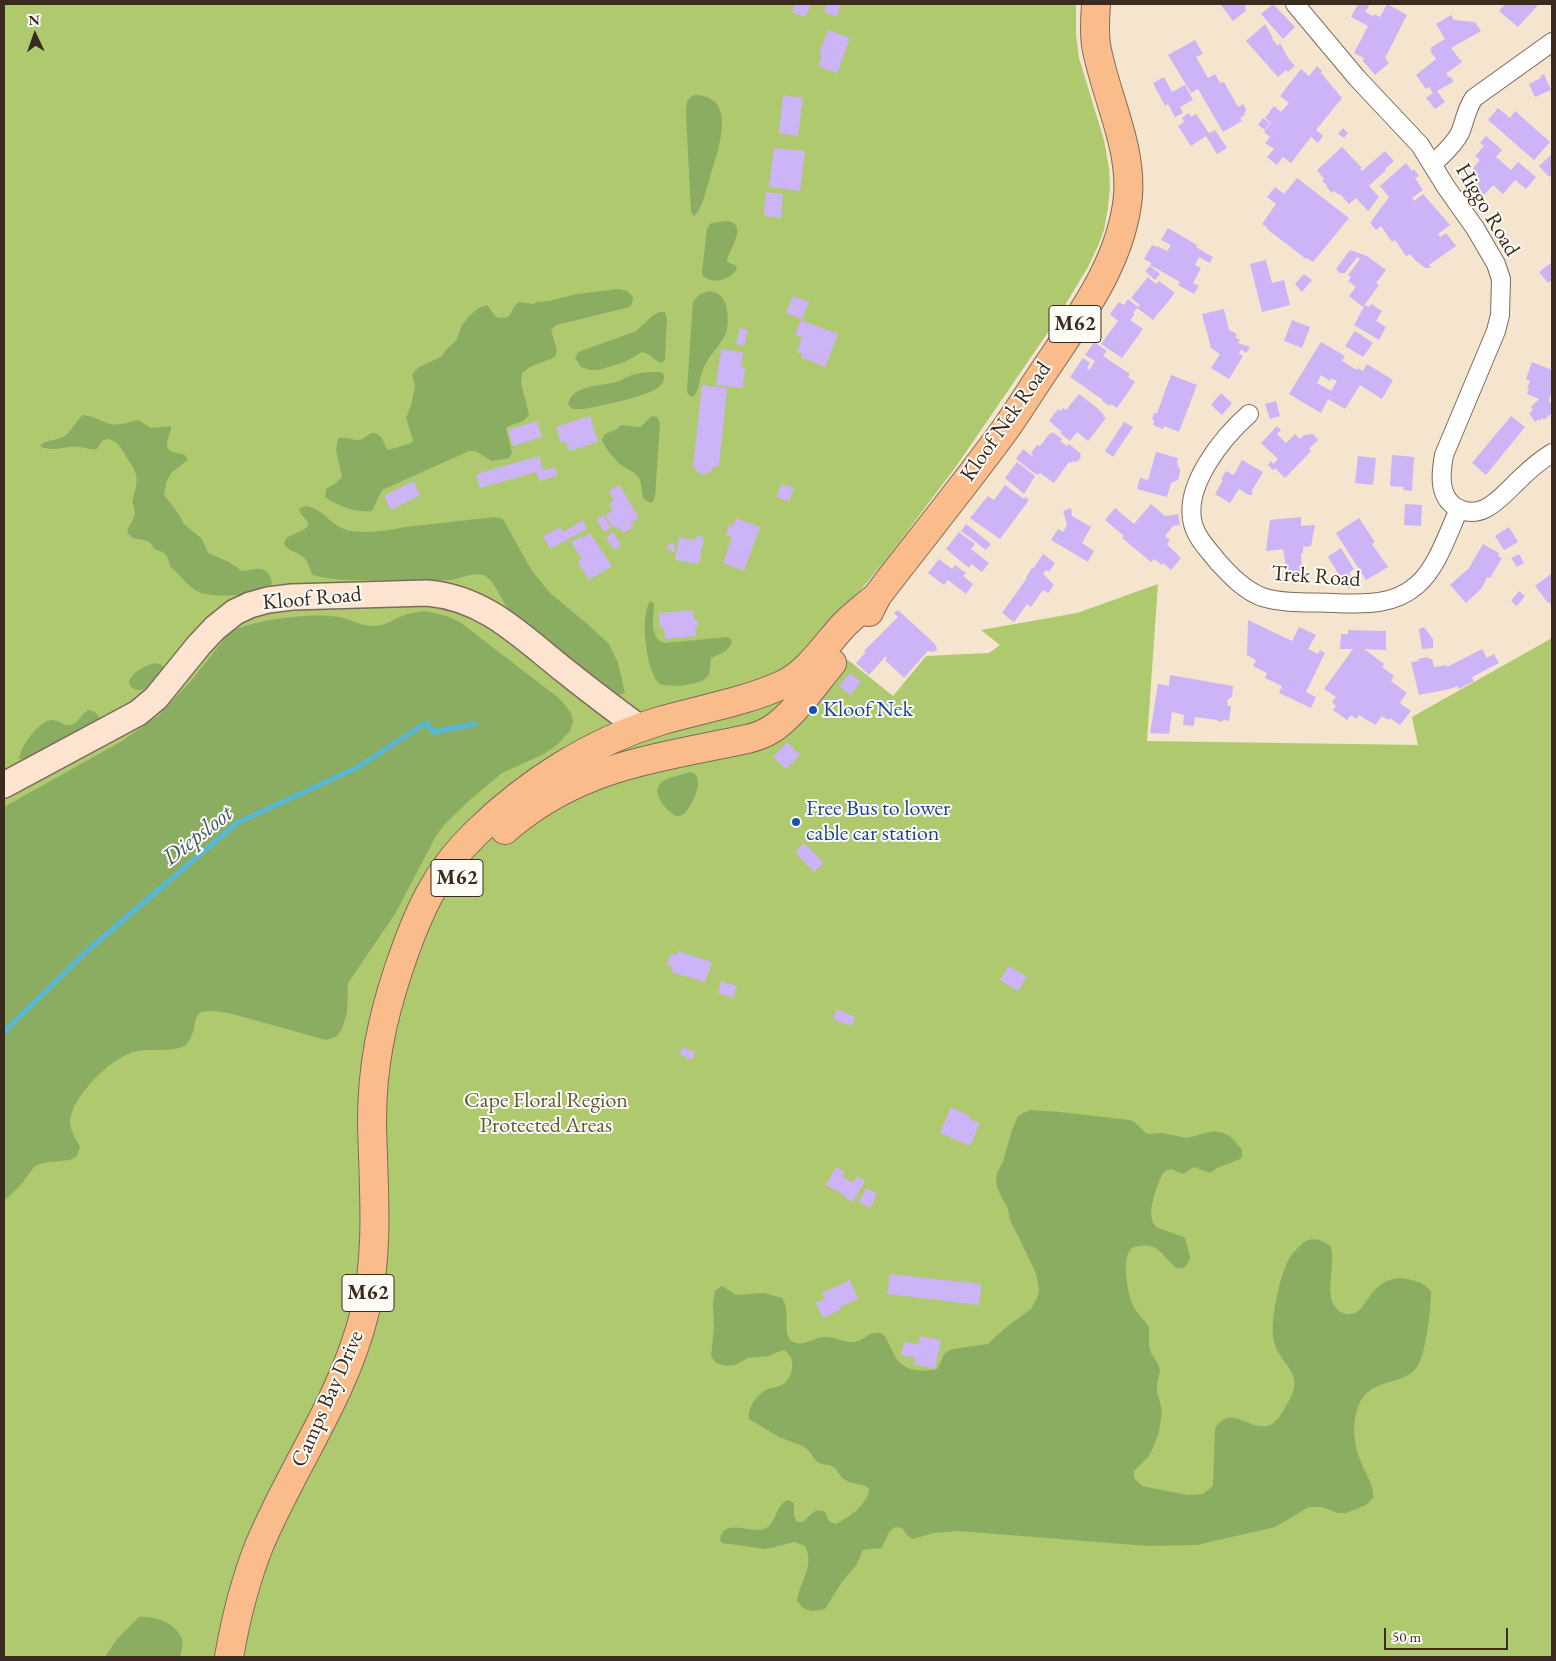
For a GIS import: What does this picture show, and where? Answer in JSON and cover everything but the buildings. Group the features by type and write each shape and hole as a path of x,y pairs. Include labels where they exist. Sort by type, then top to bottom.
{"main road":[{"name":"Kloof Nek Road","path":"760,735 774,728 792,711 857,633 877,596 1004,430 1097,289 1117,243 1125,216 1128,195 1127,161 1096,44 1096,4"},
{"name":"Kloof Road","path":"4,785 138,713 156,698 199,645 222,621 235,612 256,603 283,598 427,593 466,601 501,620 640,728"},
{"name":"Kloof Nek Road","path":"732,702 785,683 800,673 844,625 877,596"},
{"name":"M62","path":"696,712 732,702"},
{"path":"732,702 745,706 754,712 758,720 760,735"},
{"path":"640,728 698,748 697,741 690,733 689,724 696,712"},
{"name":"Camps Bay Drive","path":"229,1657 240,1598 260,1543 336,1390 358,1337 366,1308 373,1254 375,1207 372,1118 374,1072 382,1025 394,982 425,900 445,869 474,834 524,791 594,747 640,728 696,712"},
{"name":"M62","path":"698,748 747,740 760,735"},
{"name":"Camps Bay Drive","path":"394,982 453,882 473,859 509,826 547,799 578,782 626,765 698,748"}],"street":[{"name":"Higgo Road","path":"1294,4 1357,78 1420,145 1446,187 1475,228 1496,264 1501,279 1500,315 1496,331 1449,442 1442,464 1441,475 1445,494 1450,503 1459,509"},
{"path":"1433,164 1455,141 1468,106 1474,98 1552,42"},
{"name":"Trek Road","path":"1249,414 1226,436 1199,479 1191,502 1191,514 1198,536 1238,583 1249,591 1288,602 1365,604 1393,599 1406,593 1427,574 1459,509"},
{"path":"1459,509 1468,512 1485,509 1503,496 1533,466 1552,453"}],"green space":[{"name":"Cape Floral Region Protected Areas","path":"4,4 1076,4 1076,35 1079,58 1104,140 1109,168 1108,208 1104,230 1098,246 1088,267 1053,325 955,468 884,562 818,641 852,663 893,696 926,656 989,653 1000,645 981,630 1077,613 1158,584 1147,741 1418,745 1412,717 1552,638 1552,1657 4,1657"},
{"path":"695,95 709,98 717,105 721,115 722,127 717,154 704,198 694,216 691,212 686,105 688,100"},
{"path":"728,221 734,223 737,227 737,232 727,260 736,266 737,269 730,276 721,280 707,279 703,276 702,272 707,229 711,223"},
{"path":"619,289 627,291 633,297 630,307 556,325 551,330 557,350 555,357 530,367 522,373 521,383 529,414 525,420 506,428 512,453 509,458 492,461 475,451 469,451 382,490 372,511 347,508 325,497 326,489 342,477 336,450 338,438 344,437 358,440 374,433 381,438 388,450 411,443 413,440 406,418 411,406 415,386 412,374 419,367 441,357 456,341 461,327 469,316 479,308 487,305 496,317 502,318 509,316 519,302 533,304 577,294"},
{"path":"710,291 718,294 724,300 728,318 727,328 725,335 702,372 698,389 693,397 688,394 687,390 693,301 700,294"},
{"path":"660,312 665,312 667,319 665,359 662,363 649,354 642,352 625,362 598,370 590,370 581,367 575,358 578,352 634,332"},
{"path":"661,372 664,375 664,379 662,384 655,390 624,400 584,409 572,409 568,404 575,393 588,387 618,381 637,374"},
{"path":"83,415 113,424 124,424 138,420 151,428 171,426 167,447 173,452 185,455 188,460 171,473 166,483 164,495 184,524 202,539 208,553 229,562 242,571 264,570 271,578 271,587 256,592 225,596 199,592 188,585 171,567 163,552 155,549 147,541 131,537 127,531 135,513 133,500 137,479 132,466 117,444 107,439 102,441 97,449 75,447 49,449 40,446 45,442 66,435"},
{"path":"652,416 657,417 660,423 655,497 653,502 650,503 644,499 641,482 638,477 616,460 607,450 602,440 605,434 617,429 621,425 640,427"},
{"path":"305,506 317,510 344,529 358,532 495,517 503,519 532,571 551,594 609,644 618,663 625,693 618,695 535,633 510,611 495,586 483,575 470,575 450,580 345,580 313,575 306,560 284,544 286,538 308,526 299,509"},
{"path":"651,601 654,604 654,632 660,641 665,643 727,637 731,639 732,643 726,651 711,658 709,673 704,680 691,684 669,686 659,683 654,677 648,655 645,628 647,607"},
{"path":"425,611 447,616 461,623 560,699 571,713 573,722 570,731 558,744 544,754 502,773 445,824 436,836 395,914 348,983 347,1013 342,1029 336,1037 326,1040 229,1013 205,1011 199,1013 186,1045 167,1050 133,1052 114,1062 93,1080 72,1112 70,1125 80,1147 77,1156 70,1160 43,1163 35,1166 19,1187 4,1201 4,807 122,741 159,715 191,681 229,633 239,628 267,620 315,615 339,617 364,625 377,626 405,615"},
{"path":"155,663 162,665 164,670 150,687 140,690 130,686 129,681 131,677 143,667"},
{"path":"89,710 95,712 99,717 96,724 26,760 19,759 26,742 41,725 51,720 67,725 73,724"},
{"path":"691,772 698,779 694,799 684,814 676,816 661,801 657,792 658,787 666,779"},
{"path":"1031,1110 1129,1120 1133,1121 1147,1134 1162,1133 1187,1138 1214,1131 1231,1137 1242,1150 1240,1159 1217,1168 1210,1173 1194,1167 1183,1174 1171,1169 1165,1171 1162,1175 1152,1203 1152,1218 1158,1228 1185,1238 1190,1257 1186,1266 1176,1268 1157,1249 1147,1246 1132,1248 1127,1259 1126,1275 1131,1299 1136,1311 1149,1327 1149,1346 1160,1371 1157,1383 1162,1411 1159,1432 1148,1457 1134,1471 1134,1478 1142,1486 1187,1495 1203,1494 1213,1486 1215,1429 1221,1421 1227,1418 1234,1418 1263,1426 1273,1423 1282,1413 1291,1397 1294,1381 1274,1342 1274,1311 1286,1265 1291,1255 1303,1243 1314,1239 1325,1242 1331,1247 1332,1301 1336,1308 1345,1314 1357,1312 1376,1289 1391,1279 1404,1278 1412,1280 1423,1284 1429,1289 1431,1299 1427,1331 1423,1352 1417,1367 1403,1378 1369,1391 1362,1399 1357,1410 1354,1429 1355,1443 1371,1484 1373,1498 1366,1505 1346,1513 1338,1513 1322,1507 1309,1507 1275,1527 1197,1545 1148,1546 958,1531 934,1533 913,1539 902,1528 895,1527 889,1532 882,1548 863,1550 857,1564 842,1582 825,1609 812,1611 805,1609 797,1600 808,1567 808,1553 805,1546 794,1542 766,1549 722,1543 720,1540 722,1533 726,1529 732,1528 758,1530 768,1527 781,1506 788,1500 794,1503 794,1516 797,1522 803,1522 813,1513 821,1511 825,1512 829,1521 835,1524 862,1505 866,1500 869,1489 866,1486 849,1482 842,1478 835,1468 816,1461 803,1446 779,1437 749,1419 749,1411 759,1395 766,1390 783,1385 788,1379 792,1370 792,1361 790,1356 783,1350 769,1356 748,1358 735,1365 726,1366 716,1363 711,1356 715,1291 722,1286 736,1295 764,1293 782,1298 786,1310 787,1333 789,1338 796,1343 804,1343 824,1337 854,1342 873,1333 879,1333 888,1341 900,1363 908,1368 920,1370 937,1369 945,1353 953,1349 988,1344 1005,1328 1031,1309 1039,1290 1036,1273 1010,1220 1008,1209 998,1190 996,1181 997,1173 1003,1162 1018,1116"},
{"path":"139,1617 151,1617 163,1621 174,1628 182,1639 180,1657 105,1657 117,1639"}],"waterway":[{"name":"Diepsloot","path":"4,1032 89,949 237,823 358,767 426,723 434,732 475,724"}],"place":[{"name":"Kloof Nek","path":"813,710"},
{"name":"Free Bus to lower cable car station","path":"796,822"}]}
